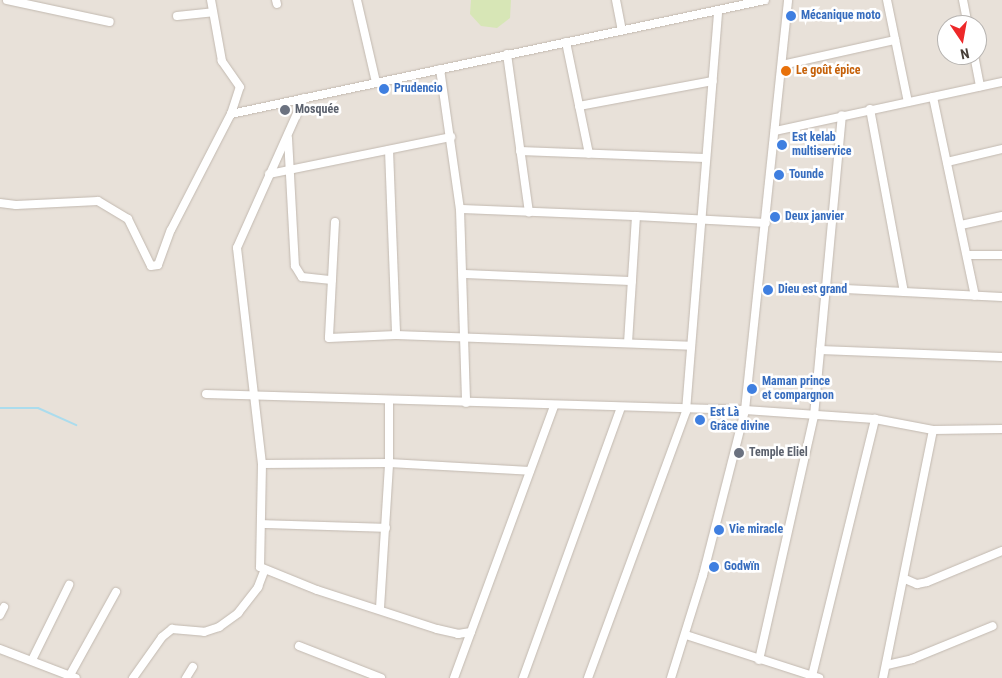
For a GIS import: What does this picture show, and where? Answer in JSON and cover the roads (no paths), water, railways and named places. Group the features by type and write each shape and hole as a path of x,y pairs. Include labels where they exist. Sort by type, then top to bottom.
{"street":[{"path":"7,0 110,22"},
{"path":"0,203 16,205 98,201 128,219 151,266 155,267 231,114 240,87 222,61 211,0"},
{"path":"357,0 376,82"},
{"path":"616,0 622,30"},
{"path":"231,114 765,0"},
{"path":"670,678 686,635 745,410 788,0"},
{"path":"887,0 908,102"},
{"path":"963,0 966,15"},
{"path":"588,678 686,411 718,10"},
{"path":"178,16 213,12"},
{"path":"782,65 895,40"},
{"path":"566,42 589,154"},
{"path":"507,54 529,212"},
{"path":"976,65 980,86"},
{"path":"440,69 460,209 466,403"},
{"path":"579,106 713,81"},
{"path":"775,131 842,115 1002,82"},
{"path":"933,97 968,255 975,296"},
{"path":"304,98 288,138 269,174 237,248 262,464 262,524 258,562 264,571 380,608 437,629 458,634 471,632"},
{"path":"870,109 904,292"},
{"path":"759,660 814,416 842,115"},
{"path":"269,174 451,137"},
{"path":"288,138 298,275 332,280"},
{"path":"947,162 1002,149"},
{"path":"389,150 396,335"},
{"path":"520,151 705,158"},
{"path":"460,209 766,223"},
{"path":"628,343 636,216"},
{"path":"961,225 1002,216"},
{"path":"335,222 330,338 396,335 691,346"},
{"path":"968,255 1002,255"},
{"path":"463,274 632,281"},
{"path":"826,288 1002,297"},
{"path":"820,350 1002,357"},
{"path":"206,394 686,411 745,410 875,419 933,430 1002,429"},
{"path":"380,608 389,463 389,400"},
{"path":"454,678 554,406"},
{"path":"523,678 621,408"},
{"path":"686,635 816,677 875,419"},
{"path":"883,678 905,579 933,430"},
{"path":"262,464 389,463 530,471"},
{"path":"262,524 386,528"},
{"path":"905,579 917,584 927,582 1002,551"},
{"path":"133,678 162,637 172,629 204,632 230,619 252,596 264,571"},
{"path":"32,660 69,585"},
{"path":"0,649 73,676 116,592"},
{"path":"0,615 4,607"},
{"path":"887,665 912,658 993,626"},
{"path":"299,646 381,678"},
{"path":"186,678 193,667"}],"waterway":[{"path":"0,408 38,408 76,425"}],"place":[{"name":"Mécanique moto","path":"791,16"},
{"name":"Le goût épice","path":"786,71"},
{"name":"Prudencio","path":"384,89"},
{"name":"Mosquée","path":"285,110"},
{"name":"Est kelab multiservice","path":"782,145"},
{"name":"Tounde","path":"779,175"},
{"name":"Deux janvier","path":"775,217"},
{"name":"Dieu est grand","path":"768,290"},
{"name":"Maman prince et compargnon","path":"752,389"},
{"name":"Est Là Grâce divine","path":"700,420"},
{"name":"Temple Eliel","path":"739,453"},
{"name":"Vie miracle","path":"719,530"},
{"name":"Godwïn","path":"714,567"}]}
